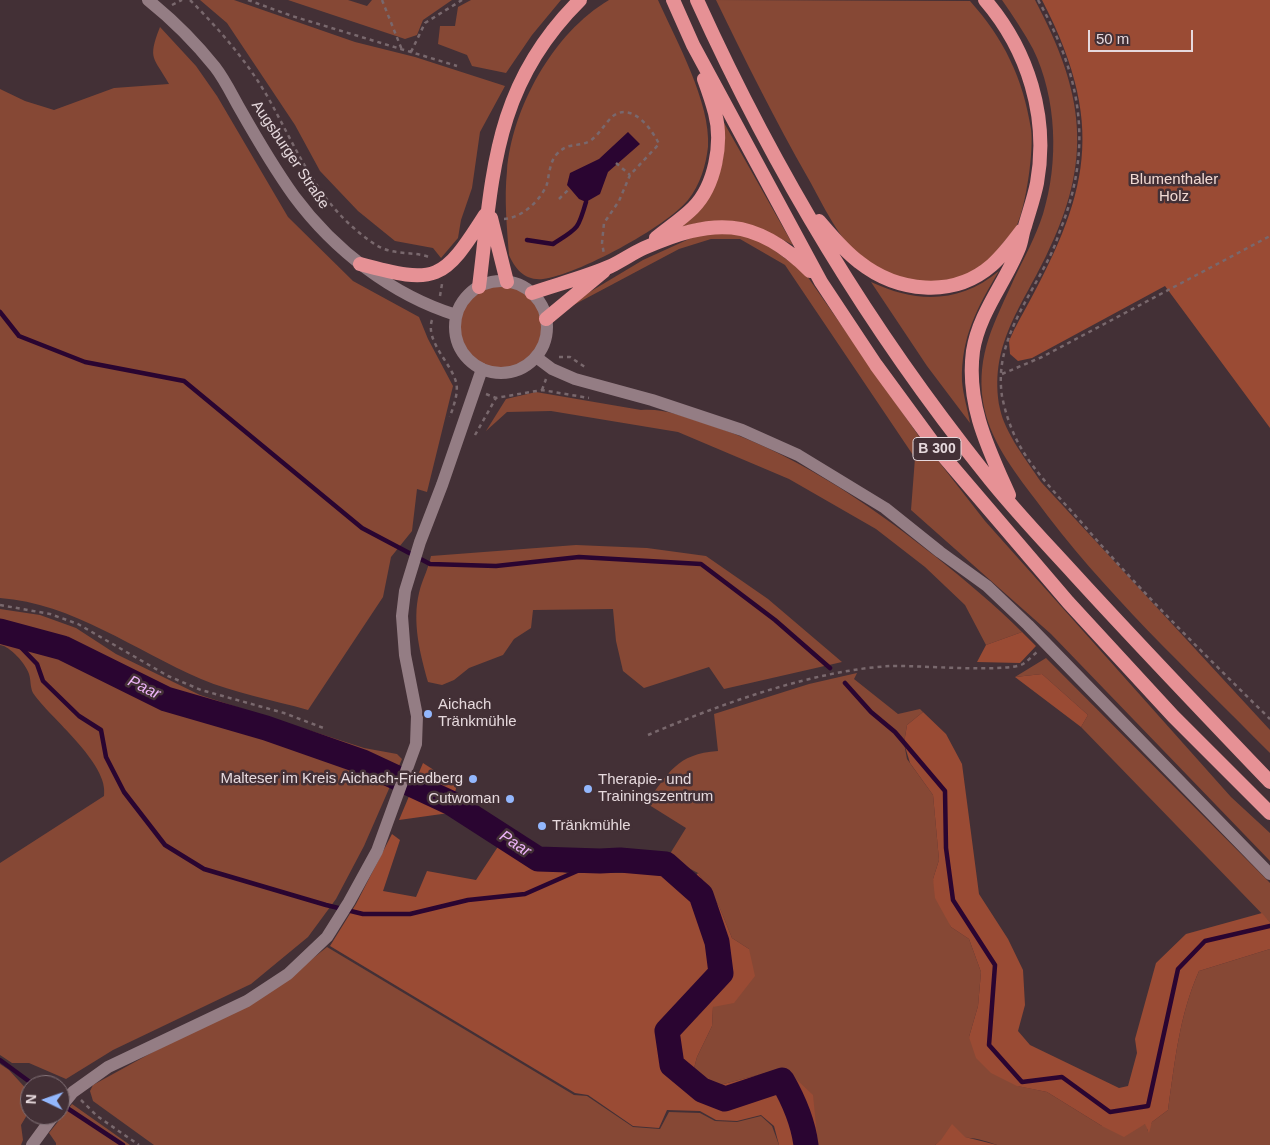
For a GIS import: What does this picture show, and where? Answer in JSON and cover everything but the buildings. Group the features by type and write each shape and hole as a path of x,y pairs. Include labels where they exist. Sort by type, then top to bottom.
{"highway":[{"path":"479,287 493,167 509,109 539,50 558,24 580,0"},
{"name":"B 300","path":"673,0 693,45 821,282 887,381 939,452 989,512 1173,716 1270,813"},
{"name":"B 300","path":"697,0 740,92 799,201 843,274 896,352 983,472 1132,638 1270,782"},
{"path":"985,0 1003,23 1020,54 1033,89 1040,140 1037,181 1017,254 985,314 973,350 971,378 973,404 979,426 1017,512"},
{"path":"643,248 693,208 707,187 714,166 717,147 715,114 693,45"},
{"path":"799,201 856,261 885,279 911,287 940,288 966,282 992,265 1024,228"},
{"path":"360,264 400,275 418,276 438,272 454,262 489,210"},
{"path":"489,210 507,282"},
{"path":"532,293 610,266 643,248 702,227 716,226 746,230 761,235 793,254 821,282"},
{"path":"546,320 610,266"}],"street":[{"name":"Augsburger Straße","path":"148,0 184,31 216,68 262,148 295,196 325,234 360,264 436,308 456,315"},
{"path":"494,282 507,282 521,286 532,293 541,304 546,320 543,345 536,357 515,371 493,372 482,369 468,360 459,346 455,329 456,315 470,293 479,287 494,282"},
{"path":"536,357 552,368 575,379 652,400 742,430 798,455 886,508 940,552 987,586 1270,874"},
{"path":"70,1096 108,1067 247,1001 288,974 327,937 349,902 377,850 416,744 418,728 405,655 402,616 405,591 420,542 442,486 482,369"},
{"path":"32,1145 46,1125"}],"path":[{"path":"190,0 218,28 246,63 266,94 311,179 345,220 374,244 391,252 431,258 442,283 430,326 433,338 456,383"},
{"path":"248,0 292,16 457,66"},
{"path":"382,0 402,50"},
{"path":"411,52 425,24 462,0"},
{"path":"1038,0 1056,32 1071,75 1080,117 1080,160 1071,200 1050,256 1006,340 1002,374 1002,395 1020,447 1045,480 1119,565 1270,719"},
{"path":"489,210 499,219 510,218 528,209 546,187 554,157 566,146 589,141 615,115 626,112 637,116 655,135 659,144 630,175 619,201 604,223 602,243 610,266"},
{"path":"616,163 630,175"},
{"path":"559,199 570,188"},
{"path":"1002,374 1042,357 1270,236"},
{"path":"496,398 542,390"},
{"path":"0,605 50,614 78,624 168,676 201,690 284,712 326,729"},
{"path":"648,735 710,709 855,669 922,666 994,668 1022,665 1046,644"},
{"path":"73,1092 97,1116 139,1145"}],"shaded area":[{"path":"200,0 234,0 355,42 415,57 505,86 480,132 472,188 461,220 458,238 441,258 433,248 395,241 358,211 320,171 295,125 227,23"},
{"path":"288,0 348,0 367,6 372,0 452,0 423,20 417,35 405,39"},
{"path":"471,0 561,0 532,35 506,73 472,66 467,55 438,44 440,26 455,26 458,7"},
{"path":"609,0 658,0 683,52 704,111 708,147 706,161 696,188 688,200 661,223 620,248 577,269 543,279 531,278 514,265 509,255 506,182 517,122 539,74 553,52 589,14"},
{"path":"716,0 970,1 993,30 1010,60 1023,93 1032,139 1026,192 1017,225 989,261 959,278 926,282 909,280 893,275 877,268 854,251 832,222 760,90"},
{"path":"1002,0 1035,0 1052,34 1064,66 1073,96 1077,127 1077,157 1071,188 1061,221 1046,256 1017,311 1003,347 999,366 998,387 1000,409 1003,418 1017,447 1041,482 1270,730 1270,753 1118,599 1061,533 1018,477 1003,454 986,416 982,384 982,368 985,353 994,324 1043,214 1052,173 1053,152 1051,109 1041,68 1030,43"},
{"path":"160,27 196,66 217,96 288,217 353,281 419,317 428,339 453,386 427,492 417,489 412,531 391,557 383,597 308,710 240,692 201,679 78,618 27,602 0,598 0,89 25,101 54,110 114,88 169,84 156,63 153,52"},
{"path":"723,121 793,245 750,226 724,221 678,228 702,206 717,181 723,153"},
{"path":"628,132 640,144 608,172 600,194 586,202 579,199 567,185 570,173 599,159"},
{"path":"729,233 756,237 805,273 918,435 985,521 1231,797 1270,833 1270,861 1051,634 911,510 915,458 785,265 740,239 711,239 679,249 566,309 578,299 643,260 700,234"},
{"path":"999,271 977,310 964,350 962,381 970,423 927,366 871,282 904,294 937,297 953,295 968,290 984,282"},
{"path":"501,281 519,285 533,295 543,309 547,327 543,345 533,359 519,369 501,373 483,369 469,359 459,345 455,327 459,309 469,295 483,285"},
{"path":"536,392 641,410 657,410 672,413 736,434 767,448 826,479 882,516 958,575 1022,632 986,645 965,605 925,567 876,529 789,479 678,432 551,411 507,412 486,431 506,399"},
{"path":"576,545 647,548 706,556 768,599 842,662 724,689 709,667 644,688 623,671 616,641 613,609 533,610 531,628 514,639 503,655 469,668 454,680 442,685 428,682 420,649 416,615 419,593 431,556"},
{"path":"0,609 40,615 76,628 116,654 200,695 364,748 397,754 402,759 364,846 336,899 308,937 251,984 113,1050 70,1077 70,1075 57,1075 29,1063 12,1063 0,1055 0,863 104,796 103,783 98,770 88,756 33,693 29,674 21,661 13,652 0,645"},
{"path":"1046,658 1270,883 1270,922 1081,727 1088,715 1042,674 1015,677"},
{"path":"857,673 854,679 898,714 920,709 923,712 907,725 904,743 907,759 933,795 939,860 933,879 951,927 969,939 981,972 978,1006 969,1037 1018,1086 1047,1092 1102,1126 1146,1124 1148,1131 1152,1122 1168,1110 1182,1022 1199,971 1270,949 1270,1145 997,1145 974,1138 957,1137 935,1145 818,1145 784,1068 720,1085 693,1072 697,1057 712,1026 713,1007 749,949 732,938 719,906 698,873 668,857 686,828 646,803 668,774 683,761 692,756 718,751 714,714 809,684"},
{"path":"327,947 574,1095 587,1096 633,1127 660,1129 669,1112 700,1113 715,1121 737,1122 761,1116 772,1126 779,1145 154,1145 93,1101 90,1091 93,1085 291,976"},
{"path":"0,1064 9,1070 20,1082 20,1125 23,1140 21,1145 0,1145"},
{"path":"72,1104 130,1145 56,1145 49,1133 55,1125 70,1125 70,1107"}],"green space":[{"name":"Blumenthaler Holz","path":"1042,0 1270,0 1270,428 1165,286 1032,358 1018,361 1010,354 1009,341 1058,244 1072,206 1080,168 1082,131 1077,91 1064,48"},
{"path":"1022,632 1036,646 1020,663 977,662 986,645"},
{"path":"1042,674 1088,715 1081,727 1015,677"},
{"path":"923,712 946,734 962,764 979,894 1008,939 1023,970 1025,1005 1018,1031 1030,1045 1119,1088 1128,1086 1137,1053 1135,1039 1156,963 1186,934 1262,913 1270,922 1270,949 1199,971 1182,1022 1168,1110 1152,1122 1149,1133 1145,1124 1124,1137 1102,1126 1047,1092 1017,1086 991,1073 976,1058 969,1037 978,1006 981,972 969,939 951,927 935,898 933,879 939,860 933,795 910,763 904,743 907,725"},
{"path":"423,763 457,785 449,813 399,820"},
{"path":"392,834 400,840 383,891 416,897 427,871 476,880 501,842 529,864 567,873 659,873 690,883 698,873 719,906 732,938 749,949 755,976 734,1003 713,1007 712,1026 697,1057 693,1072 720,1085 784,1068 813,1095 818,1145 779,1145 774,1126 761,1115 737,1121 716,1120 700,1111 667,1110 659,1128 633,1126 588,1095 575,1093 330,946 356,904"},
{"path":"952,1124 965,1137 997,1145 935,1145 941,1140"}],"waterway":[{"path":"527,240 553,244 561,239 576,228 586,202"},
{"path":"0,312 19,336 85,362 184,381 362,528 430,564 496,566 579,557 701,564 775,620 830,668"},
{"name":"Paar","path":"0,631 63,648 166,699 266,728 363,762 451,803 538,859 620,860 666,864 701,895 717,942 721,973 667,1031 672,1065 702,1090 725,1099 782,1080 797,1111 806,1145"},
{"path":"8,634 37,664 43,681 79,716 101,730 106,757 124,792 165,845 204,869 363,914 410,914 468,900 525,894 600,861"},
{"path":"845,683 871,712 895,732 945,791 946,848 953,900 995,965 989,1045 1022,1082 1062,1077 1110,1112 1148,1106 1178,969 1205,941 1270,926"},
{"path":"0,1060 20,1075"},
{"path":"70,1110 123,1145"}],"place":[{"name":"Aichach Tränkmühle","path":"428,714"},
{"name":"Malteser im Kreis Aichach-Friedberg","path":"473,779"},
{"name":"Therapie- und Trainingszentrum","path":"588,789"},
{"name":"Cutwoman","path":"510,799"},
{"name":"Tränkmühle","path":"542,826"}]}
